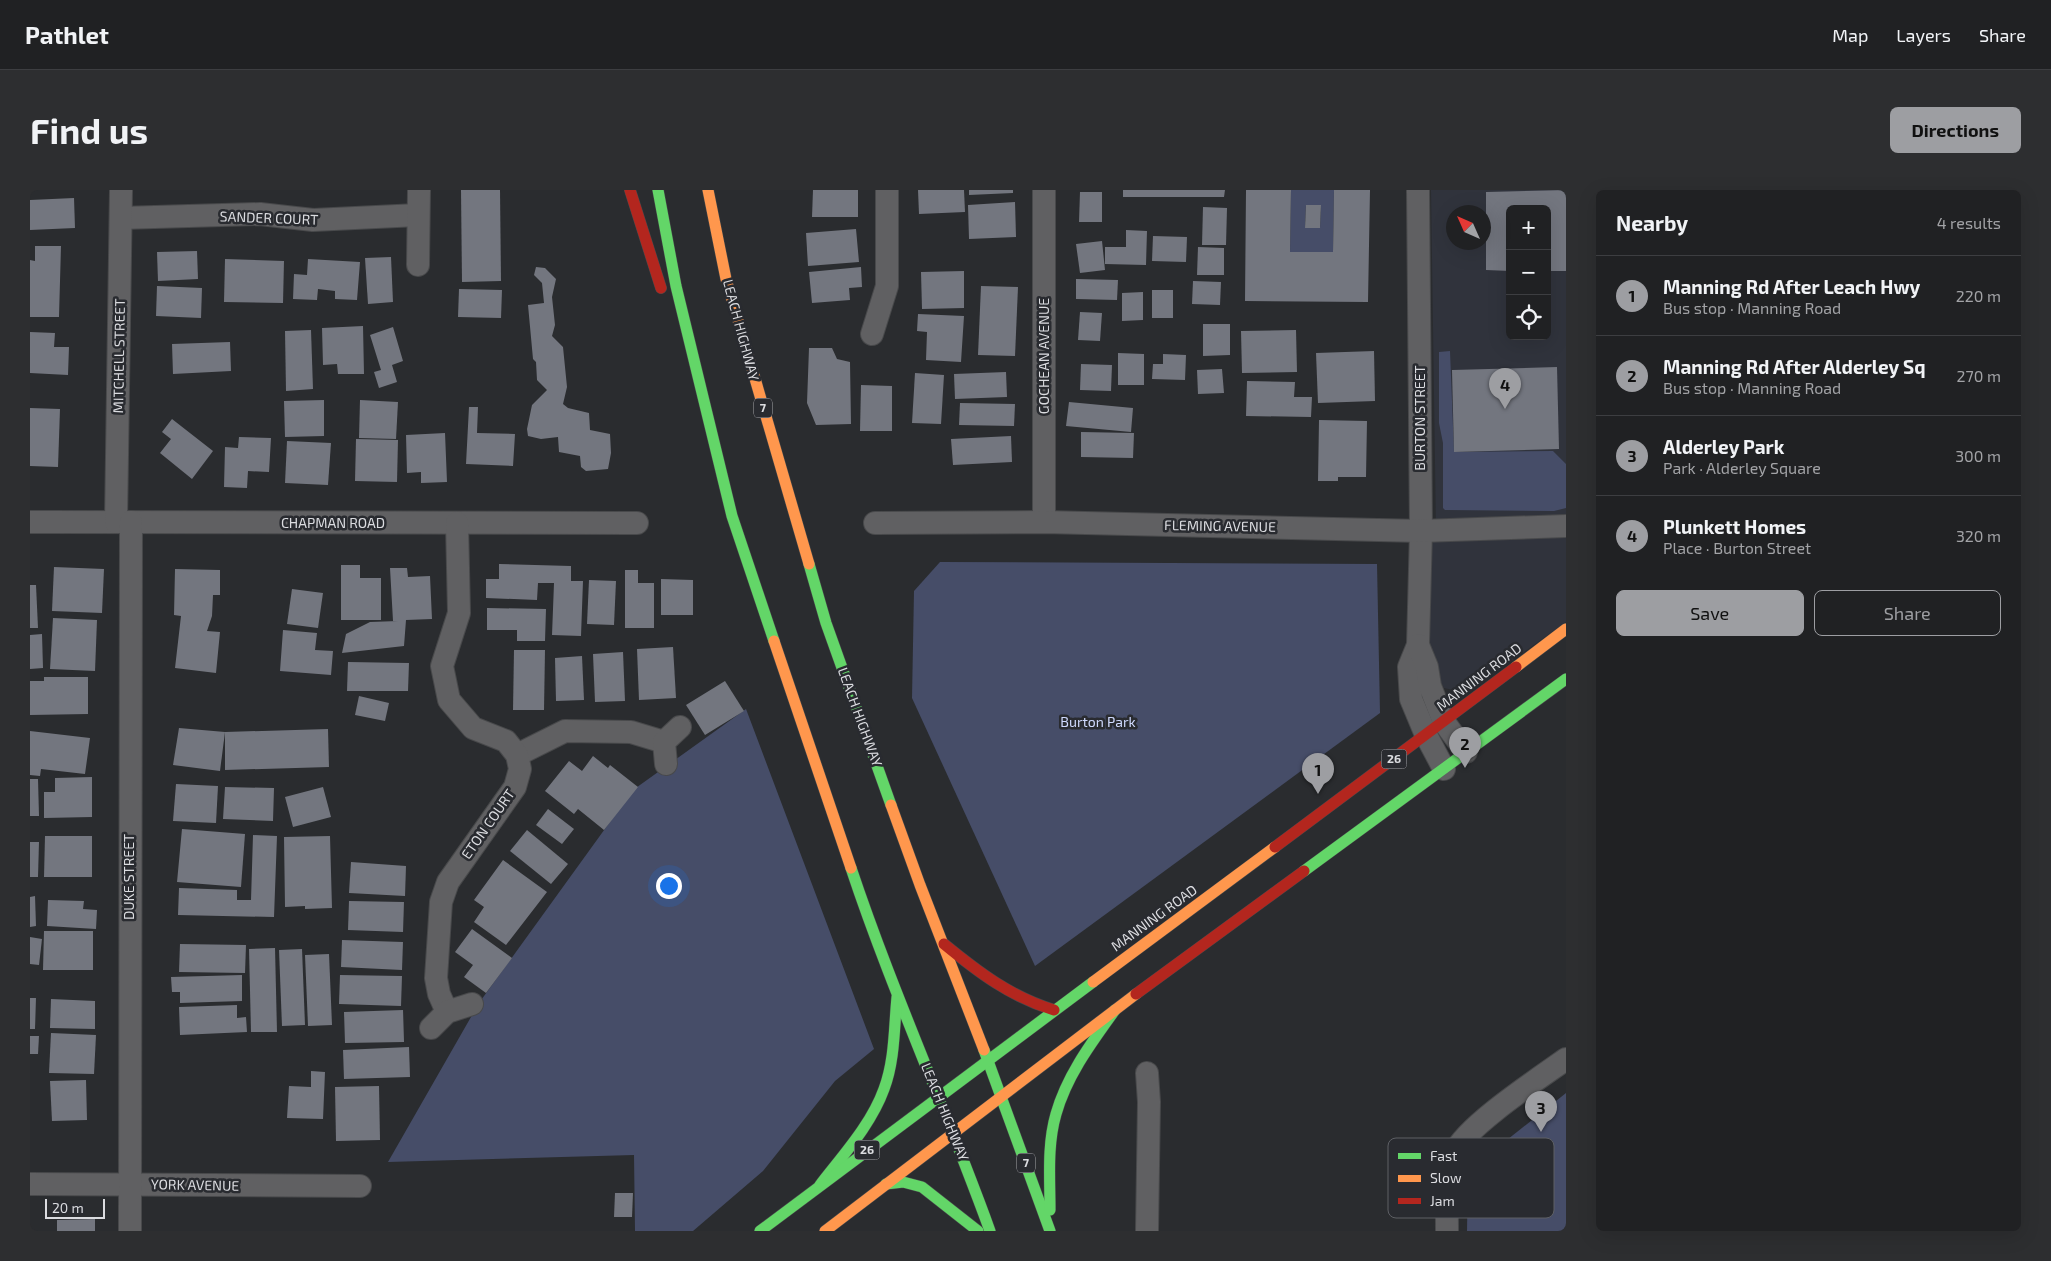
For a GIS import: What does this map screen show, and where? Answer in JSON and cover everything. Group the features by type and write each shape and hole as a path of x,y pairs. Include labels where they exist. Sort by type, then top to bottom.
{"main road":[{"path":"630,190 665,302"},
{"name":"LEACH HIGHWAY","path":"658,190 676,286 732,516 869,922 939,1096 990,1231"},
{"name":"LEACH HIGHWAY","path":"708,190 729,288 826,623 920,885 1002,1096 1050,1231"},
{"path":"677,339 732,516"},
{"name":"MANNING ROAD","path":"760,1231 988,1059 1426,736 1566,629"},
{"path":"825,1231 1115,1010 1566,679"},
{"path":"943,943 999,987 1032,1004 1054,1010"},
{"path":"820,1185 869,1119 884,1087 890,1068 897,992"},
{"path":"1050,1231 1050,1178 1056,1115 1064,1091 1074,1071 1115,1010"},
{"path":"886,1184 903,1182 922,1187 978,1231"}],"street":[{"name":"MITCHELL STREET","path":"121,190 123,522"},
{"path":"418,190 418,265"},
{"path":"872,334 887,286 887,190"},
{"name":"GOCHEAN AVENUE","path":"1044,190 1044,522"},
{"name":"BURTON STREET","path":"1418,190 1421,530 1418,645 1409,668 1411,699 1426,736 1444,769"},
{"name":"SANDER COURT","path":"121,218 260,214 313,220 418,215"},
{"name":"CHAPMAN ROAD","path":"30,522 637,523"},
{"name":"DUKE STREET","path":"123,522 130,1231"},
{"name":"FLEMING AVENUE","path":"875,523 1044,522 1421,530 1566,526"},
{"path":"457,523 459,613 442,666 449,700 473,728 506,741 517,755 565,731 631,732 670,744"},
{"name":"BURTON STREET","path":"1418,645 1427,667 1430,686 1444,722 1466,752"},
{"name":"ETON COURT","path":"446,1012 439,994 436,978 441,902 448,882 515,787 520,769 517,755"},
{"path":"431,1028 446,1012 472,1004"},
{"path":"1466,1138 1477,1125 1566,1059"},
{"path":"1147,1073 1149,1102 1147,1231"},
{"name":"YORK AVENUE","path":"30,1184 360,1186"},
{"path":"1447,1218 1447,1231"}],"shaded area":[{"path":"1431,190 1566,190 1566,622 1467,693 1444,688 1428,660 1427,563 1436,531"}],"green space":[{"path":"1291,190 1334,190 1333,252 1290,252","holes":["1306,205 1321,206 1320,228 1305,228"]},
{"path":"1450,351 1454,452 1553,451 1566,464 1566,508 1554,511 1445,510 1443,508 1443,443 1439,423 1439,352"},
{"name":"Burton Park","path":"940,562 1377,564 1380,713 1035,966 912,698 914,591"},
{"path":"746,709 874,1049 835,1081 763,1171 693,1231 635,1231 634,1155 388,1162 479,1003 633,790"},
{"path":"1566,1093 1566,1231 1467,1231 1467,1218 1554,1218 1554,1138 1509,1138"}],"building":[{"path":"461,190 500,190 501,281 462,282"},
{"path":"813,190 858,190 858,217 812,217"},
{"path":"918,190 964,190 965,212 919,214"},
{"path":"969,190 1013,190 1013,193 969,195"},
{"path":"1123,190 1225,190 1224,197 1123,197"},
{"path":"1246,190 1291,190 1290,252 1333,252 1334,190 1370,190 1368,302 1245,301"},
{"path":"1566,190 1566,271 1551,271 1551,205 1506,205 1506,271 1486,270 1486,250 1491,250 1491,205 1486,205 1486,192"},
{"path":"1080,192 1102,192 1102,222 1079,222"},
{"path":"74,198 75,228 30,230 30,200"},
{"path":"1015,202 1016,237 969,239 968,205"},
{"path":"1306,205 1321,205 1320,228 1305,228"},
{"path":"1203,207 1227,208 1226,245 1202,245"},
{"path":"856,229 859,262 808,266 806,233"},
{"path":"1126,230 1147,231 1146,265 1105,264 1105,247 1126,247"},
{"path":"1153,236 1187,237 1186,262 1152,261"},
{"path":"1102,241 1105,270 1080,273 1076,244"},
{"path":"35,246 61,246 59,317 30,317 30,260 35,261"},
{"path":"1198,247 1224,248 1224,275 1197,275"},
{"path":"197,251 198,279 158,281 157,252"},
{"path":"391,257 393,302 368,304 365,258"},
{"path":"225,259 284,261 283,303 224,302"},
{"path":"308,259 360,262 357,300 335,299 335,291 318,289 317,300 293,299 294,274 307,275"},
{"path":"536,267 545,268 556,279 552,297 555,325 552,336 563,347 567,387 563,404 568,408 589,413 590,430 610,434 611,453 608,469 586,471 581,467 580,456 559,452 558,437 541,439 528,436 527,429 532,405 547,390 537,380 528,305 544,303 542,283 534,275"},
{"path":"861,267 862,287 849,288 850,300 812,303 809,272"},
{"path":"964,271 964,308 922,309 921,272"},
{"path":"1076,279 1118,280 1117,300 1076,299"},
{"path":"1193,281 1221,282 1220,305 1192,304"},
{"path":"157,286 202,288 201,318 156,316"},
{"path":"981,286 1018,287 1015,356 978,355"},
{"path":"459,289 502,290 501,318 458,317"},
{"path":"1152,290 1173,290 1173,318 1152,318"},
{"path":"1143,292 1143,320 1122,321 1122,293"},
{"path":"1080,312 1102,313 1100,341 1078,340"},
{"path":"918,314 964,316 961,362 926,360 927,332 917,331"},
{"path":"1203,324 1230,324 1230,355 1203,356"},
{"path":"363,326 364,374 338,374 337,364 323,365 322,328"},
{"path":"393,327 403,361 392,365 397,382 379,388 374,372 381,370 370,335"},
{"path":"311,330 313,389 286,391 285,331"},
{"path":"1296,330 1297,372 1242,373 1241,331"},
{"path":"30,332 55,333 54,347 69,347 68,375 30,373"},
{"path":"230,342 231,371 173,374 172,344"},
{"path":"809,348 832,348 837,359 850,362 851,424 816,425 807,403"},
{"path":"1374,351 1375,401 1318,403 1316,353"},
{"path":"1118,353 1144,354 1144,385 1118,385"},
{"path":"1163,354 1186,355 1185,380 1152,379 1153,364 1163,364"},
{"path":"1081,364 1112,365 1111,391 1080,390"},
{"path":"1557,367 1559,449 1454,452 1452,370"},
{"path":"1222,369 1224,393 1198,394 1197,370"},
{"path":"1006,372 1007,397 955,399 954,374"},
{"path":"915,373 944,375 941,424 912,423"},
{"path":"1247,381 1295,382 1294,397 1312,397 1311,417 1246,416"},
{"path":"861,385 892,386 892,431 860,431"},
{"path":"324,400 324,436 285,437 284,401"},
{"path":"360,400 398,402 396,439 359,438"},
{"path":"1069,402 1133,408 1131,432 1066,426"},
{"path":"960,403 1015,404 1014,426 959,425"},
{"path":"469,407 478,407 477,433 515,434 513,466 466,464"},
{"path":"30,408 60,409 58,467 30,466"},
{"path":"172,419 213,451 192,479 160,453 171,439 162,432"},
{"path":"1319,420 1367,421 1366,477 1338,477 1338,481 1318,481"},
{"path":"1081,432 1134,433 1133,458 1081,457"},
{"path":"445,433 447,482 421,483 421,472 407,473 406,435"},
{"path":"1011,436 1012,462 953,465 951,439"},
{"path":"239,437 271,438 269,472 248,471 247,488 224,487 225,447 238,448"},
{"path":"356,439 398,440 397,482 355,481"},
{"path":"287,441 331,443 328,485 285,483"},
{"path":"499,564 571,566 571,581 583,581 581,636 552,635 554,583 538,583 537,600 486,598 486,579 499,579"},
{"path":"341,565 360,565 360,578 381,578 381,620 341,620"},
{"path":"54,567 104,569 102,613 52,611"},
{"path":"390,568 407,568 408,577 430,576 432,619 406,620 404,646 342,653 346,634 370,622 398,621 393,621"},
{"path":"175,569 220,570 220,595 213,595 212,616 207,631 220,632 216,673 175,668 181,616 174,615"},
{"path":"625,570 638,570 638,583 654,583 654,628 625,628"},
{"path":"661,579 693,580 693,615 661,615"},
{"path":"589,580 616,581 614,625 587,624"},
{"path":"30,585 36,585 38,628 30,628"},
{"path":"292,589 323,593 318,628 287,624"},
{"path":"487,608 546,609 545,641 517,641 517,630 487,630"},
{"path":"53,618 97,620 95,671 50,669"},
{"path":"283,630 317,633 315,650 333,651 331,675 280,671"},
{"path":"42,634 43,668 30,669 30,635"},
{"path":"673,647 676,698 639,700 637,649"},
{"path":"514,650 545,650 544,710 513,710"},
{"path":"623,652 625,701 595,702 593,654"},
{"path":"582,656 584,700 556,701 555,658"},
{"path":"348,662 409,663 408,691 347,691"},
{"path":"44,677 88,677 88,714 30,715 30,681 44,681"},
{"path":"725,681 744,711 705,735 686,705"},
{"path":"359,696 389,703 385,721 355,715"},
{"path":"179,728 225,732 220,771 173,765"},
{"path":"328,729 329,767 225,770 225,732"},
{"path":"30,731 90,738 85,774 41,769 40,776 30,775"},
{"path":"593,756 608,768 610,765 638,787 604,830 578,809 574,814 545,791 569,761 582,771"},
{"path":"92,777 92,817 44,818 44,792 55,792 55,778"},
{"path":"30,779 38,779 39,816 30,816"},
{"path":"176,784 218,786 216,823 173,821"},
{"path":"225,787 274,788 273,821 223,819"},
{"path":"323,787 331,817 293,827 285,797"},
{"path":"548,809 574,829 562,844 536,825"},
{"path":"182,829 245,834 241,887 177,882"},
{"path":"527,830 568,864 551,884 510,851"},
{"path":"253,835 277,836 274,917 178,915 179,888 237,890 237,900 251,900"},
{"path":"45,836 92,836 92,877 44,877"},
{"path":"330,836 332,908 305,909 305,906 285,907 284,837"},
{"path":"30,842 39,842 38,877 30,877"},
{"path":"503,860 547,892 506,945 474,922 484,907 474,900"},
{"path":"351,862 406,866 405,896 349,893"},
{"path":"35,896 36,926 30,927 30,897"},
{"path":"48,900 84,901 83,909 97,910 96,929 47,926"},
{"path":"349,901 404,902 403,932 348,930"},
{"path":"472,929 512,958 486,993 464,977 473,965 455,952"},
{"path":"44,931 93,931 93,970 43,970"},
{"path":"30,937 42,939 39,965 30,964"},
{"path":"342,940 403,942 402,970 341,967"},
{"path":"180,944 246,945 245,973 179,972"},
{"path":"275,948 277,1032 251,1032 249,949"},
{"path":"302,949 305,1025 282,1026 279,950"},
{"path":"329,954 332,1025 308,1026 305,955"},
{"path":"242,975 242,1001 180,1003 180,992 172,992 171,977"},
{"path":"340,975 402,976 401,1006 339,1004"},
{"path":"30,998 36,998 35,1029 30,1029"},
{"path":"51,999 95,1001 95,1029 50,1028"},
{"path":"237,1005 237,1018 246,1017 247,1032 180,1035 179,1007"},
{"path":"403,1010 404,1042 345,1043 344,1012"},
{"path":"51,1033 96,1035 94,1074 49,1073"},
{"path":"30,1036 39,1036 38,1054 30,1054"},
{"path":"409,1047 410,1077 344,1079 343,1050"},
{"path":"311,1071 325,1072 323,1119 287,1118 289,1086 311,1087"},
{"path":"86,1080 87,1120 52,1121 50,1081"},
{"path":"379,1086 380,1140 336,1141 335,1087"},
{"path":"615,1193 633,1193 632,1217 614,1217"},
{"path":"95,1219 95,1231 57,1231 57,1220"}],"traffic: fast":[{"path":"658,190 676,286 732,516 774,641"},
{"path":"809,564 826,623 891,805"},
{"path":"1304,871 1566,679"},
{"path":"851,868 884,959 990,1231"},
{"path":"760,1231 1093,982"},
{"path":"820,1185 864,1127 884,1089 892,1055 897,997"},
{"path":"1050,1210 1050,1150 1056,1114 1073,1072 1115,1010"},
{"path":"984,1050 1050,1231"},
{"path":"886,1184 903,1182 922,1187 978,1231"}],"traffic: slow":[{"path":"708,190 726,279 809,564"},
{"path":"1516,667 1566,629"},
{"path":"774,641 851,868"},
{"path":"891,805 984,1050"},
{"path":"1093,982 1275,847"},
{"path":"825,1231 1136,994"}],"traffic: jam":[{"path":"630,190 661,288"},
{"path":"1275,847 1516,667"},
{"path":"1136,994 1304,871"},
{"path":"944,944 969,964 1009,991 1038,1005 1054,1010"}],"place":[{"name":"Plunkett Homes","path":"1505,409"},
{"name":"Manning Rd After Alderley Sq","path":"1465,768"},
{"name":"Manning Rd After Leach Hwy","path":"1318,794"},
{"name":"Alderley Park","path":"1541,1132"}]}
